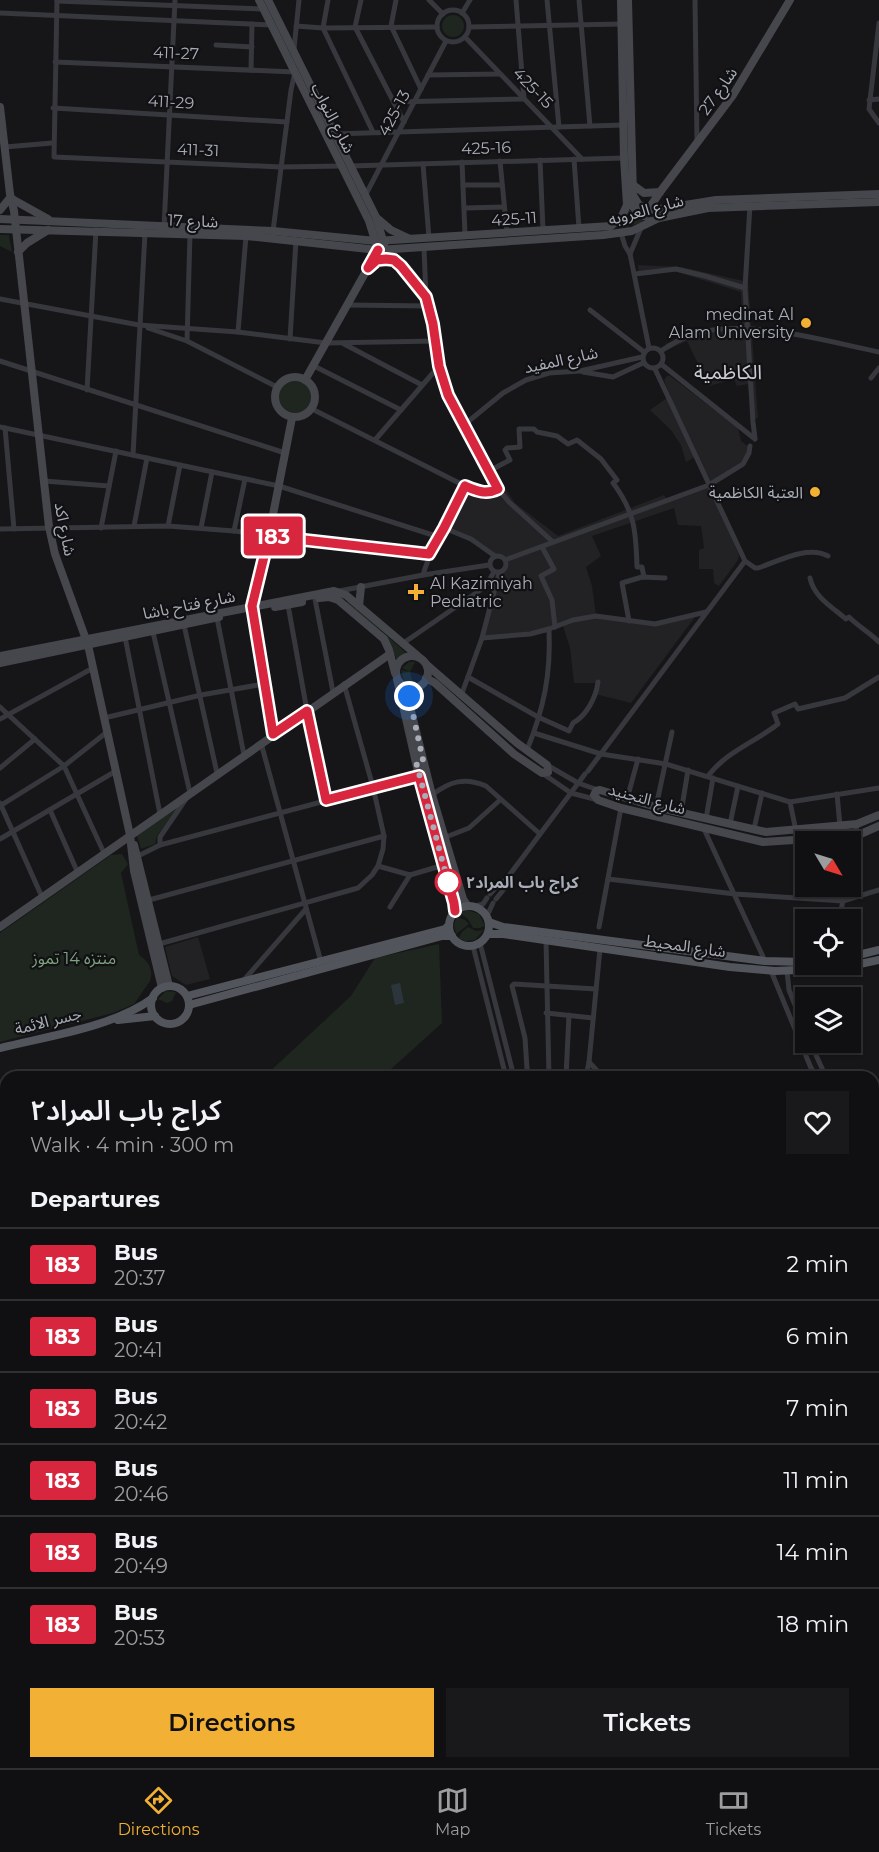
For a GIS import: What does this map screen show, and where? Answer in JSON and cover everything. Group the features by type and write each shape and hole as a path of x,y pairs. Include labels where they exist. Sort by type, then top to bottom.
{"main road":[{"path":"187,996 445,929 455,911 472,906 488,919 488,934 476,944 461,944 452,936 449,925"},
{"name":"شارع المحيط","path":"488,919 503,927 765,961 795,962"},
{"name":"شارع المحيط","path":"488,934 504,934 730,968 771,971 841,968 879,960"},
{"path":"189,1005 442,936 452,936"},
{"path":"861,954 879,950"},
{"path":"165,987 178,987 187,996 189,1005 186,1015 177,1022 165,1023 155,1016 151,1004 153,998 165,987"},
{"name":"جسر الائمة","path":"0,1048 103,1022 140,1008 153,998"},
{"name":"جسر الائمة","path":"103,1022 155,1016"}],"street":[{"name":"شارع النواب","path":"259,0 295,72 376,217 381,245"},
{"name":"شارع النواب","path":"268,0 334,134 381,245"},
{"path":"293,52 298,0"},
{"path":"328,0 323,28 373,132"},
{"path":"361,0 355,27 404,122"},
{"path":"396,0 390,26 421,89"},
{"path":"429,0 443,14"},
{"path":"462,13 470,0"},
{"path":"394,102 524,99 516,0"},
{"path":"547,0 559,127"},
{"path":"579,0 590,126"},
{"name":"425-11","path":"621,0 624,158 631,199"},
{"name":"425-11","path":"381,245 409,239 611,226 617,223 625,213 631,199 633,185 628,0"},
{"path":"695,0 697,142"},
{"name":"شارع 27","path":"649,212 661,190 733,95 790,0"},
{"path":"5,147 52,143 57,1 175,3 263,9"},
{"path":"164,227 175,3"},
{"path":"452,10 462,13 469,27 465,37 456,42 446,41 438,32 440,17 452,10"},
{"path":"0,13 272,25"},
{"path":"879,23 869,100 869,109 879,123"},
{"path":"251,70 252,24"},
{"path":"469,27 622,24"},
{"path":"296,26 323,28 437,27"},
{"name":"425-15","path":"465,37 582,159"},
{"name":"425-13","path":"365,197 446,41"},
{"path":"216,45 252,47"},
{"name":"411-27","path":"55,62 295,72"},
{"path":"273,231 295,72"},
{"path":"872,72 879,72"},
{"path":"428,75 500,74"},
{"path":"869,100 879,99"},
{"name":"شارع اكد","path":"0,107 49,527 55,554 87,642 130,835 149,900 165,987"},
{"name":"411-29","path":"53,108 287,122"},
{"path":"334,134 624,125"},
{"name":"411-31","path":"52,143 54,157 281,167 346,166"},
{"name":"425-16","path":"346,166 624,158"},
{"path":"574,159 579,228"},
{"path":"540,160 543,231"},
{"path":"500,161 507,233"},
{"path":"462,162 465,235"},
{"path":"423,164 429,238"},
{"path":"463,185 502,185"},
{"path":"633,185 644,193 661,190 663,214"},
{"name":"شارع العروبه","path":"381,245 548,239 621,233 641,227 663,214 716,200 879,194"},
{"path":"0,210 10,197 52,221"},
{"name":"شارع العروبه","path":"631,199 649,212 663,214 750,205 879,202"},
{"path":"661,364 755,439 745,288 750,205"},
{"path":"465,208 504,207"},
{"path":"376,217 391,230 409,239"},
{"name":"شارع 17","path":"0,219 273,231 381,245"},
{"path":"630,254 641,227"},
{"name":"شارع 17","path":"0,229 246,236 381,245"},
{"path":"18,252 38,235 50,230"},
{"path":"87,390 96,230"},
{"path":"133,455 145,233"},
{"path":"580,371 609,378 617,376 645,355 655,348 660,351 663,358 661,364 655,369 648,368 645,355 635,274 621,233"},
{"path":"187,341 190,234"},
{"path":"238,332 246,236"},
{"path":"290,339 296,240"},
{"path":"305,380 381,245 426,297"},
{"path":"424,248 426,297 439,366 448,395 498,489 553,542"},
{"path":"368,268 377,260 394,260"},
{"path":"635,274 676,269 745,288"},
{"path":"0,298 139,325 187,341 277,387"},
{"path":"347,305 429,306"},
{"path":"590,310 645,355"},
{"path":"139,325 238,332 343,344 435,341"},
{"path":"660,351 697,333 747,330 769,331 879,352"},
{"path":"343,344 422,385"},
{"name":"شارع المفيد","path":"464,425 503,393 526,380 549,373 580,371 645,355"},
{"path":"0,361 285,453"},
{"path":"314,366 401,410"},
{"path":"375,440 439,366"},
{"path":"871,378 879,368"},
{"path":"655,369 745,561 754,568 758,568 804,552 828,556"},
{"path":"290,378 305,380 315,393 312,409 303,416 292,418 280,412 276,407 277,387 290,378"},
{"path":"312,409 477,492 491,492 498,489"},
{"path":"273,734 252,608 269,536 292,418"},
{"path":"14,529 2,428 279,486 440,537"},
{"path":"489,471 510,460 505,450 507,448 520,447 519,429 534,429 537,432 557,436 568,444 577,440 608,467 617,480 613,483 631,513 635,530 637,567 642,567 644,577"},
{"path":"506,560 709,484 743,464 750,446"},
{"path":"101,528 116,452"},
{"path":"134,526 147,458"},
{"path":"168,526 180,465"},
{"path":"201,528 212,472"},
{"path":"234,531 245,479"},
{"path":"44,481 109,486"},
{"path":"423,574 429,554 465,486"},
{"path":"0,529 168,526 234,531 429,554"},
{"path":"444,528 471,539 495,556 501,556 506,560"},
{"path":"527,750 534,733 549,676 552,600 541,576 554,569 542,547"},
{"path":"495,556 489,565 497,572"},
{"path":"402,644 479,591 497,572 505,569 506,560"},
{"path":"336,595 381,636 390,654 419,761 446,837 463,899 472,906 483,904 499,884 505,881 745,561"},
{"name":"شارع فتاح باشا","path":"0,656 153,632 252,608 288,605 423,574 489,565"},
{"path":"461,696 482,638 497,572"},
{"path":"629,621 622,583 644,577 665,578"},
{"path":"810,578 813,590 823,600 846,619 849,616 879,642"},
{"path":"359,606 361,587"},
{"path":"336,595 346,595 419,657 446,688 514,754 571,793 597,800"},
{"name":"شارع فتاح باشا","path":"0,663 87,642 252,608 336,595"},
{"path":"315,599 333,692"},
{"path":"288,605 326,800"},
{"path":"482,638 530,634 562,623 596,616 655,624 707,612"},
{"path":"217,618 244,755"},
{"path":"184,625 217,773"},
{"path":"153,632 190,793 160,837 160,845"},
{"path":"125,637 160,814"},
{"path":"0,927 344,684 390,654"},
{"path":"419,657 412,656 403,660 397,666 396,676 406,687 415,687 422,684 426,678 428,673 426,665"},
{"path":"0,719 93,668"},
{"path":"706,819 711,777 723,759 758,740 778,724 774,713 795,704 798,709 838,700 856,693 879,677"},
{"path":"426,678 461,696 548,765 579,783 600,790"},
{"path":"468,678 538,717 569,731 573,723 585,714 598,682"},
{"path":"104,718 264,684"},
{"path":"159,945 305,906 358,888 372,875 378,866 384,836 373,787 344,684"},
{"path":"415,687 410,693 409,703 419,761 419,776 455,911"},
{"path":"0,707 64,766 104,853"},
{"path":"42,897 0,805 64,766 107,732"},
{"path":"660,817 659,808 672,732"},
{"path":"534,733 601,753 666,764 790,802 879,788"},
{"path":"0,768 35,739"},
{"path":"261,743 321,962"},
{"path":"627,799 638,759"},
{"path":"541,772 548,772 548,765"},
{"path":"681,813 688,770"},
{"path":"0,839 78,796 116,771"},
{"path":"115,846 125,848 135,855 160,845 419,776"},
{"path":"432,795 443,786 459,781 467,780 486,786 540,834"},
{"path":"730,824 738,786"},
{"name":"شارع التجنيد","path":"795,831 773,832 753,829 659,808 600,790 594,794 597,800 621,808 756,841 795,840"},
{"path":"753,829 762,793"},
{"path":"837,794 840,826"},
{"path":"446,837 469,828 500,800"},
{"path":"790,802 796,831"},
{"path":"599,927 621,808"},
{"path":"50,810 77,872"},
{"name":"شارع التجنيد","path":"796,831 857,824 879,815"},
{"path":"856,831 857,824"},
{"name":"شارع التجنيد","path":"861,834 879,826"},
{"path":"704,829 765,961"},
{"path":"149,900 384,836"},
{"name":"شارع اكد","path":"135,855 136,882 165,987"},
{"path":"378,866 410,875 444,865"},
{"path":"390,907 410,875"},
{"path":"608,879 735,894 843,901 879,890"},
{"path":"488,919 495,901 504,889 505,881"},
{"path":"841,909 844,897"},
{"path":"243,981 305,906"},
{"path":"546,941 549,1071"},
{"path":"476,944 512,1071"},
{"path":"587,1071 600,949"},
{"path":"771,971 813,1071"},
{"path":"787,971 789,990 795,1005"},
{"path":"528,1071 525,1038 512,986 514,984 546,985 596,989"},
{"path":"487,985 505,1071"},
{"path":"546,1013 593,1018"},
{"path":"566,1071 569,1015"},
{"path":"815,1053 823,1071"},
{"path":"589,1062 597,1071"}],"shaded area":[{"path":"638,265 681,267 748,282 758,418 751,418 748,384 737,386 734,379 709,386 687,341 669,349 665,344 706,328 742,326 741,292 674,271 639,276"},
{"path":"667,376 738,428 741,441 750,448 742,461 711,482 696,456 686,462 681,445 671,430 650,410 670,396 664,380"},
{"path":"502,484 515,503 558,536 664,495 667,500 710,487 739,555 738,560 719,586 714,583 713,569 699,569 699,550 704,548 701,526 678,525 674,508 592,536 601,556 586,567 592,586 596,616 655,624 698,613 631,703 595,694 598,683 574,683 570,648 562,623 549,629 482,638 499,573 506,566 505,560 444,528 465,486 477,492 498,489"},
{"path":"198,937 210,979 186,985 172,976 165,947"},
{"path":"400,983 404,1003 395,1005 391,985"}],"green space":[{"path":"453,15 461,18 464,26 461,34 453,37 445,34 442,26 445,18"},
{"path":"628,209 644,222 619,229"},
{"path":"0,235 9,235 12,252 0,246"},
{"path":"295,380 307,385 312,397 307,409 295,414 283,409 278,397 283,385"},
{"path":"347,600 406,653 397,660 388,639 347,603"},
{"path":"409,662 415,662 410,672 402,668"},
{"path":"401,670 410,672 413,683 405,681"},
{"path":"177,806 157,836 155,844 141,849 137,835"},
{"name":"منتزه 14 تموز","path":"122,854 128,864 121,873 139,955 149,966 150,981 134,1004 113,1013 0,1042 0,933 111,855"},
{"path":"467,910 479,914 485,926 473,928 468,919 460,913"},
{"path":"456,917 469,924 456,934 454,925"},
{"path":"468,927 476,931 484,930 475,940 465,941 459,938"},
{"path":"439,944 442,1023 389,1071 270,1071 351,996 375,958"},
{"path":"166,991 176,992 172,1001 167,1003 158,999"}],"bus line":[{"name":"183","path":"378,250 368,268 377,260 394,260 426,297 433,324 439,366 448,395 498,489 491,492 477,492 465,486 429,554 269,536 252,606 273,734 307,711 326,800 419,776 455,911"}],"place":[{"name":"medinat Al Alam University","path":"806,323"},
{"name":"العتبة الكاظمية","path":"815,492"},
{"name":"Al Kazimiyah Pediatric","path":"416,592"},
{"name":"كراج باب المراد٢","path":"448,882"}],"district":[{"name":"الكاظمية","path":"728,372"}],"route":[{"path":"409,696 423,760 416,762 448,882"}]}
